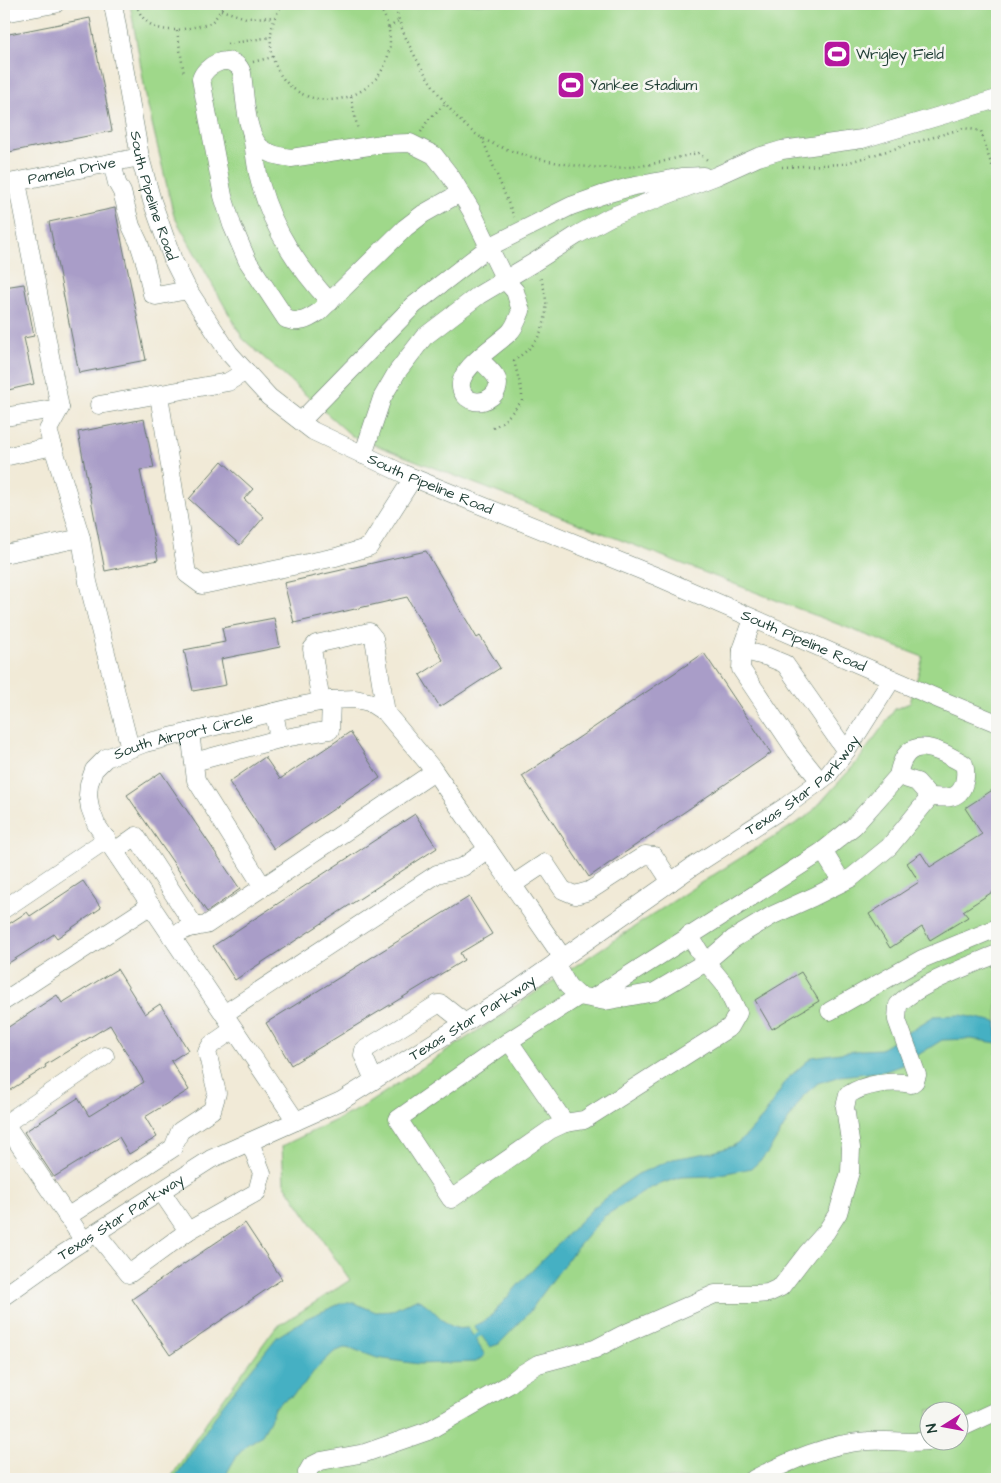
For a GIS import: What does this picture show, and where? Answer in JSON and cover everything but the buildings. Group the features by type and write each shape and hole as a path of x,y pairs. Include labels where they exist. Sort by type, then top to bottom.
{"street":[{"path":"4,13 55,4"},
{"name":"South Pipeline Road","path":"113,4 140,157 152,201 173,260 188,290 229,353 269,397 313,431 414,478 658,577 997,723"},
{"path":"330,302 307,276 276,227 261,185 242,73 238,65 230,61 212,64 203,72 201,79 223,196 232,225 247,260 286,318 297,322 308,320 330,302 405,228 423,214 460,193"},
{"path":"363,455 382,398 397,372 424,337 479,295 577,234 610,216 718,175 758,157 782,150 862,139 997,99"},
{"path":"252,134 262,148 280,156 291,158 382,144 410,143 434,155 451,177 471,210 505,280 515,291 521,311 511,331 479,359"},
{"name":"Pamela Drive","path":"10,183 140,157"},
{"path":"112,163 131,226 144,258 152,294 156,296 188,290"},
{"path":"301,421 414,305 489,247 571,206 602,195 682,176 718,175"},
{"path":"10,183 60,408 48,430 81,538 88,582 130,748"},
{"path":"99,405 228,382 246,371"},
{"path":"159,395 187,574 202,585 336,557 369,548 414,478"},
{"path":"4,417 60,408"},
{"path":"4,457 53,446"},
{"path":"4,554 81,538"},
{"path":"754,619 742,650 741,669 796,751 820,781"},
{"path":"194,762 279,739 330,730 326,701 312,649 316,644 369,632 374,638 386,713"},
{"path":"742,650 785,664 846,751"},
{"name":"Texas Star Parkway","path":"4,1296 90,1237 211,1159 341,1101 465,1023 671,882 785,807 828,775 846,751 892,679"},
{"name":"South Airport Circle","path":"296,1121 96,824 90,808 89,784 94,770 106,758 145,742 274,712 326,701 355,699 369,702 386,713 434,772 512,885 559,960 568,986 586,997"},
{"path":"274,712 279,739"},
{"path":"190,732 196,780 262,887"},
{"path":"689,936 724,985 738,1013 730,1027 584,1120 566,1123 550,1130 451,1199 398,1118 509,1041 689,936 823,851 854,826 898,776 906,755 912,748 923,747 944,753 964,764 967,774 961,791 952,797 930,797 917,782 898,776"},
{"path":"171,936 189,928 206,925 434,772"},
{"path":"586,997 605,1001 655,992 706,962 733,939 773,915 851,878 889,846 930,797"},
{"path":"4,909 111,845 136,836 195,927"},
{"path":"224,1014 437,874 463,867 488,849"},
{"path":"823,851 842,882"},
{"path":"512,885 545,863 563,890 575,895 589,892 645,855 654,856 671,882"},
{"path":"4,1002 151,905"},
{"path":"830,1011 922,959 997,928"},
{"path":"308,1479 307,1473 311,1466 321,1461 365,1453 428,1431 508,1385 538,1364 595,1350 622,1335 715,1294 768,1293 781,1287 826,1232 838,1214 850,1172 851,1148 845,1107 848,1095 864,1087 904,1082 911,1084 918,1075 897,1020 898,1005 914,992 997,954"},
{"path":"374,1080 363,1055 364,1050 438,1004 442,1004 465,1023"},
{"path":"67,1217 173,1148 180,1132 212,1110 217,1093 207,1052 211,1045 234,1029"},
{"path":"509,1041 566,1123"},
{"path":"105,1056 4,1123 67,1217 129,1274 188,1231 257,1192 262,1173 250,1142"},
{"path":"161,1192 188,1231"},
{"path":"968,1425 997,1412"},
{"path":"754,1479 818,1451 868,1441 918,1443"}],"path":[{"path":"136,4 139,13 148,22 162,30 177,31 210,23 224,4"},
{"path":"283,4 275,18 271,37 271,50 280,72 296,89 317,99 329,100 351,96 363,91 380,74 389,52 389,28 386,17 378,4"},
{"path":"395,4 398,20 418,62 446,103 468,128 497,147 549,162 605,168 640,166 698,153 709,160 718,175"},
{"path":"221,10 246,18 275,18"},
{"path":"389,28 398,20"},
{"path":"351,96 361,147"},
{"path":"416,146 428,120 446,103"},
{"path":"775,167 798,168 843,164 964,128 981,131 997,177"}],"green space":[{"path":"130,4 997,4 997,1479 170,1479 207,1421 275,1328 350,1280 284,1183 282,1146 361,1108 699,884 809,815 858,761 895,709 910,703 923,657 352,436 243,339 174,216 147,102"}],"water":[{"path":"961,1015 997,1022 997,1043 971,1039 942,1040 902,1065 886,1071 840,1076 818,1083 804,1095 767,1154 752,1168 711,1176 681,1177 652,1187 603,1217 571,1255 527,1315 499,1344 490,1347 474,1326 489,1318 519,1284 592,1209 616,1189 638,1174 673,1159 713,1152 733,1146 746,1136 764,1116 787,1079 812,1057 881,1049 934,1016"},
{"path":"416,1299 422,1301 450,1326 468,1328 485,1355 476,1362 418,1364 377,1358 353,1349 344,1348 334,1352 314,1371 304,1385 274,1408 261,1436 247,1445 236,1457 225,1479 174,1479 222,1406 277,1337 307,1318 342,1303 354,1303 376,1312 391,1311"}],"waterway":[{"path":"470,1340 485,1331"}],"place":[{"name":"Wrigley Field","path":"837,54"},
{"name":"Yankee Stadium","path":"571,85"}]}
